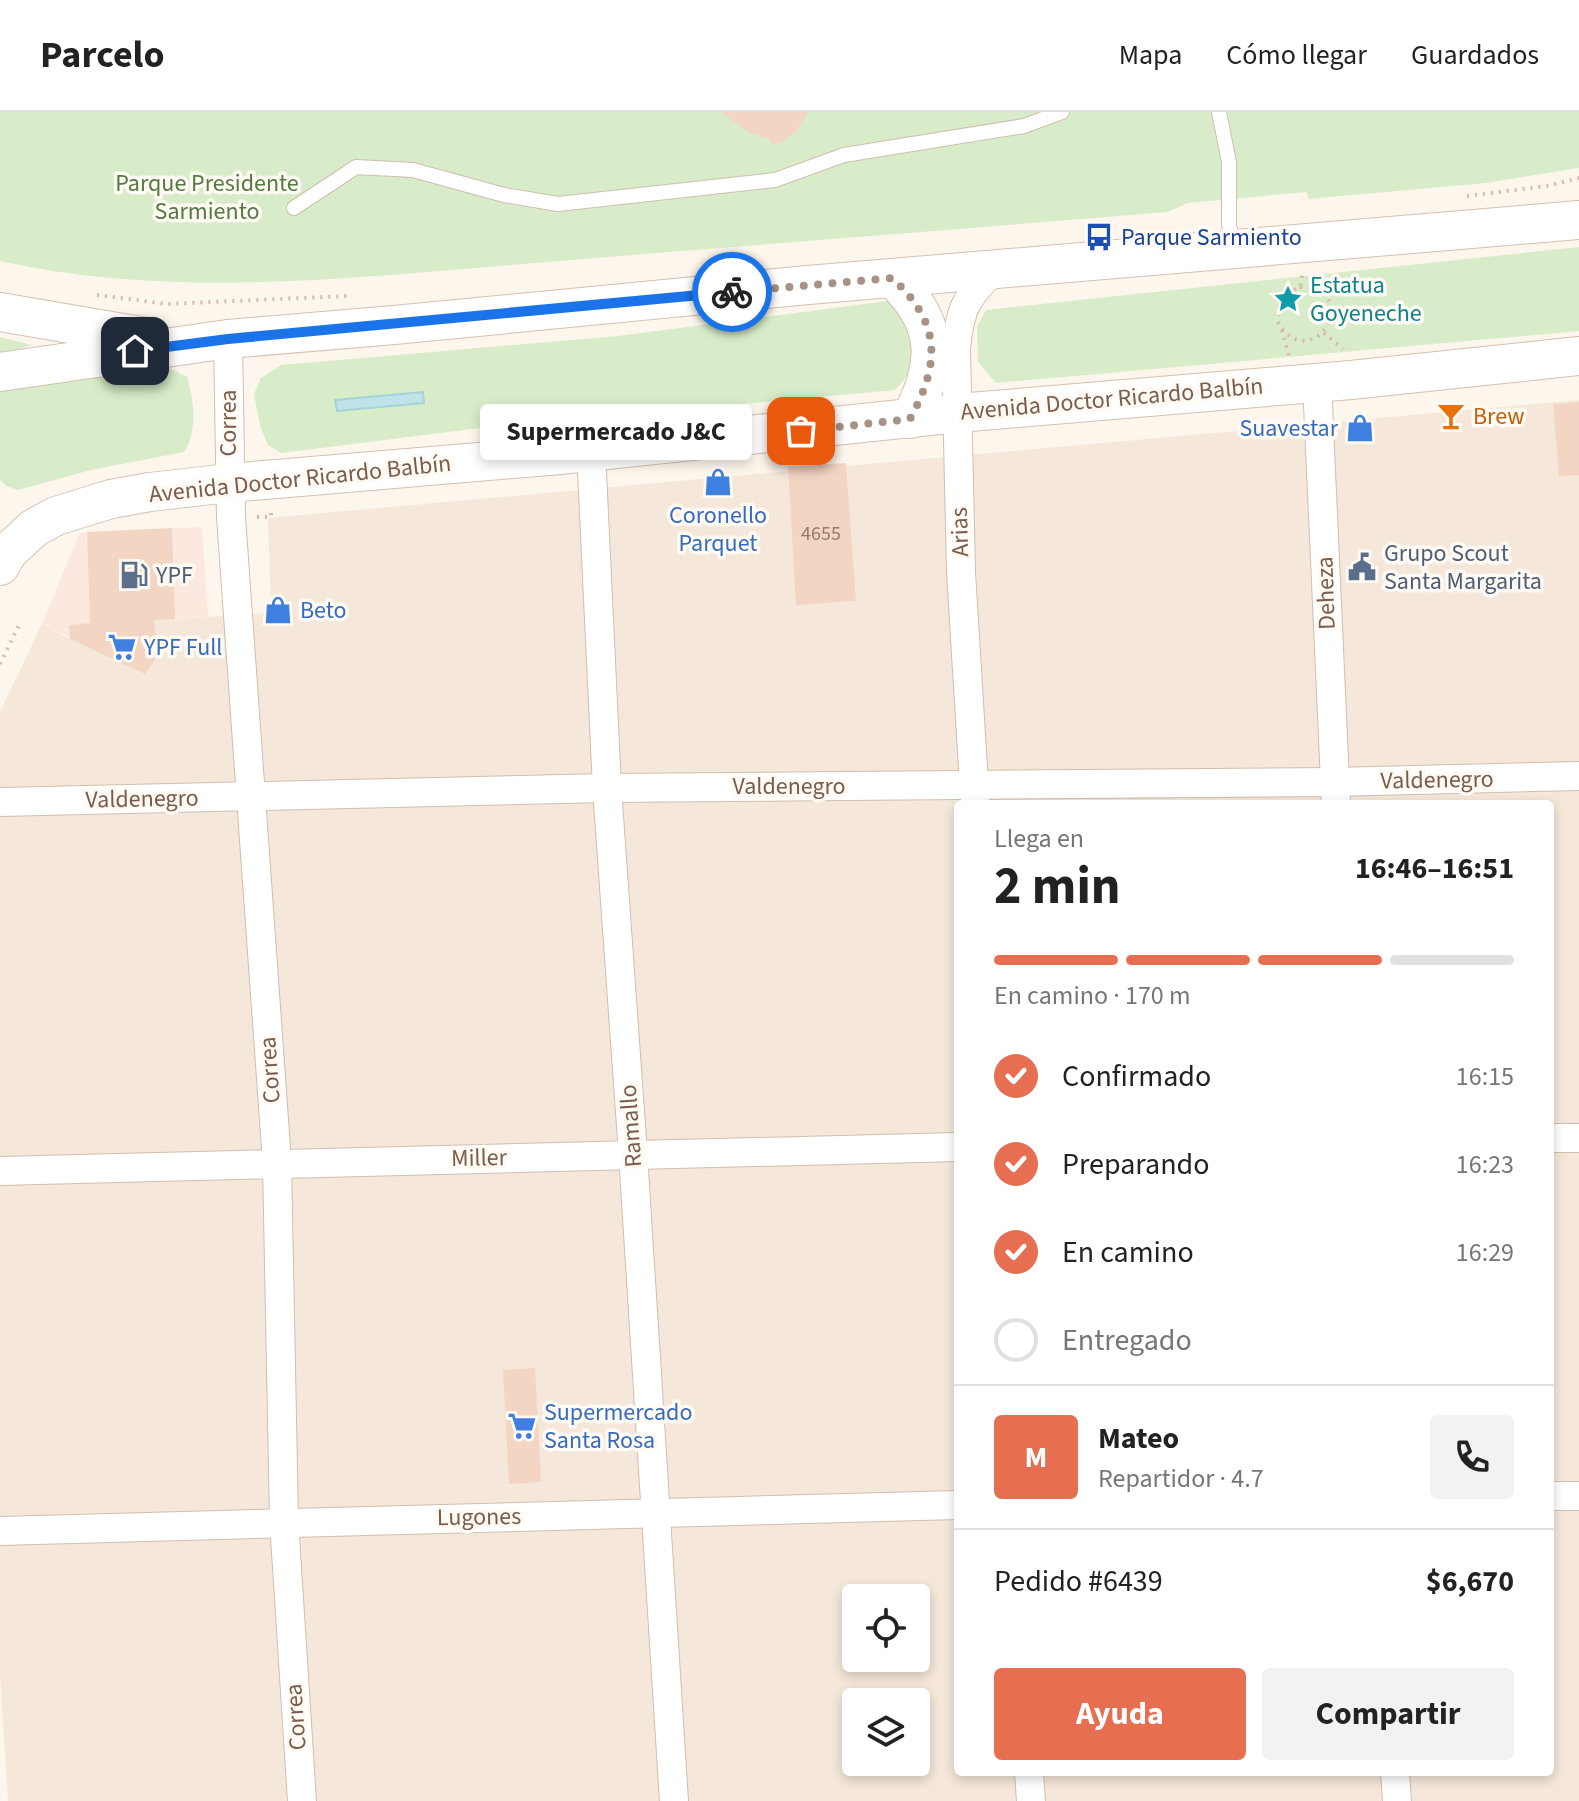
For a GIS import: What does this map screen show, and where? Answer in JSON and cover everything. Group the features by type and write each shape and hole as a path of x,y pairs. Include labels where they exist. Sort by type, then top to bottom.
{"main road":[{"path":"0,372 228,339 892,278 1579,220"},
{"path":"892,278 912,296 925,319 931,345 931,372 910,419"},
{"path":"0,312 187,343"},
{"name":"Avenida Doctor Ricardo Balbín","path":"3,551 34,528 74,509 150,492 1579,356"}],"street":[{"name":"Arias","path":"975,795 961,572 956,349 959,319 970,294 993,271"},
{"name":"Correa","path":"228,339 229,483 277,1162 284,1521 302,1801"},
{"name":"Deheza","path":"1317,382 1335,793"},
{"name":"Ramallo","path":"591,451 607,788 674,1801"},
{"name":"Valdenegro","path":"0,802 607,788 975,795 1335,793 1579,776"},
{"path":"1554,1138 1579,1138"},
{"name":"Miller","path":"0,1171 954,1147"},
{"path":"1554,1496 1579,1496"},
{"name":"Lugones","path":"0,1531 954,1505"},
{"path":"1029,1776 1031,1801"},
{"path":"1395,1776 1397,1801"}],"lane":[{"path":"294,208 356,167 413,170 504,195 558,204 775,180 844,155 1024,126 1062,112"},
{"path":"1219,112 1229,162 1229,225 1235,249"}],"path":[{"path":"1547,186 1579,178"},
{"path":"1299,244 1303,270 1300,287"},
{"path":"1300,287 1313,288 1329,301 1332,312 1330,324 1316,338 1293,338 1282,330 1279,322 1281,301 1289,291 1300,287"},
{"path":"0,664 21,621"}],"shaded area":[{"path":"1579,400 1579,1801 8,1801 0,1675 0,712 42,624 70,639 154,620 271,613 268,518"},
{"name":"YPF","path":"202,527 208,617 154,620 158,655 145,674 42,624 80,533"}],"green space":[{"name":"Parque Presidente Sarmiento","path":"0,112 1579,112 1579,168 1486,183 1309,199 1306,192 1188,203 1167,212 411,273 204,283 68,273 0,261"},
{"path":"1579,247 1579,331 996,383 978,362 977,326 986,310"},
{"path":"888,301 911,317 913,369 895,390 559,421 552,419 281,453 268,445 260,426 254,394 261,378 281,365 618,336"},
{"path":"0,337 32,345 0,355"},
{"path":"167,367 187,377 191,396 193,426 184,452 91,470 18,490 6,486 0,479 0,386"}],"water":[{"path":"423,392 424,403 337,411 335,400"}],"building":[{"path":"721,112 808,112 796,131 772,145 770,139 748,132"},
{"path":"1579,402 1579,475 1559,476 1553,404"},
{"path":"846,463 856,601 796,605 788,467"},
{"name":"YPF","path":"172,528 175,619 154,620 158,655 145,674 70,639 69,625 90,623 87,532"},
{"name":"Supermercado Santa Rosa","path":"535,1368 541,1482 509,1484 503,1370"}],"way so far":[{"path":"732,292 892,278 912,296 925,319 931,345 931,372 910,419 801,431"}],"place":[{"name":"Parque Sarmiento","path":"1099,237"},
{"name":"Estatua Goyeneche","path":"1288,299"},
{"name":"Brew","path":"1451,416"},
{"name":"Suavestar","path":"1360,428"},
{"name":"Supermercado J&C","path":"801,431"},
{"name":"Coronello Parquet","path":"718,482"},
{"name":"Grupo Scout Santa Margarita","path":"1362,567"},
{"name":"YPF","path":"134,575"},
{"name":"Beto","path":"278,610"},
{"name":"YPF Full","path":"122,647"},
{"name":"Supermercado Santa Rosa","path":"522,1426"}],"route":[{"path":"135,351 187,343 732,292"}]}
